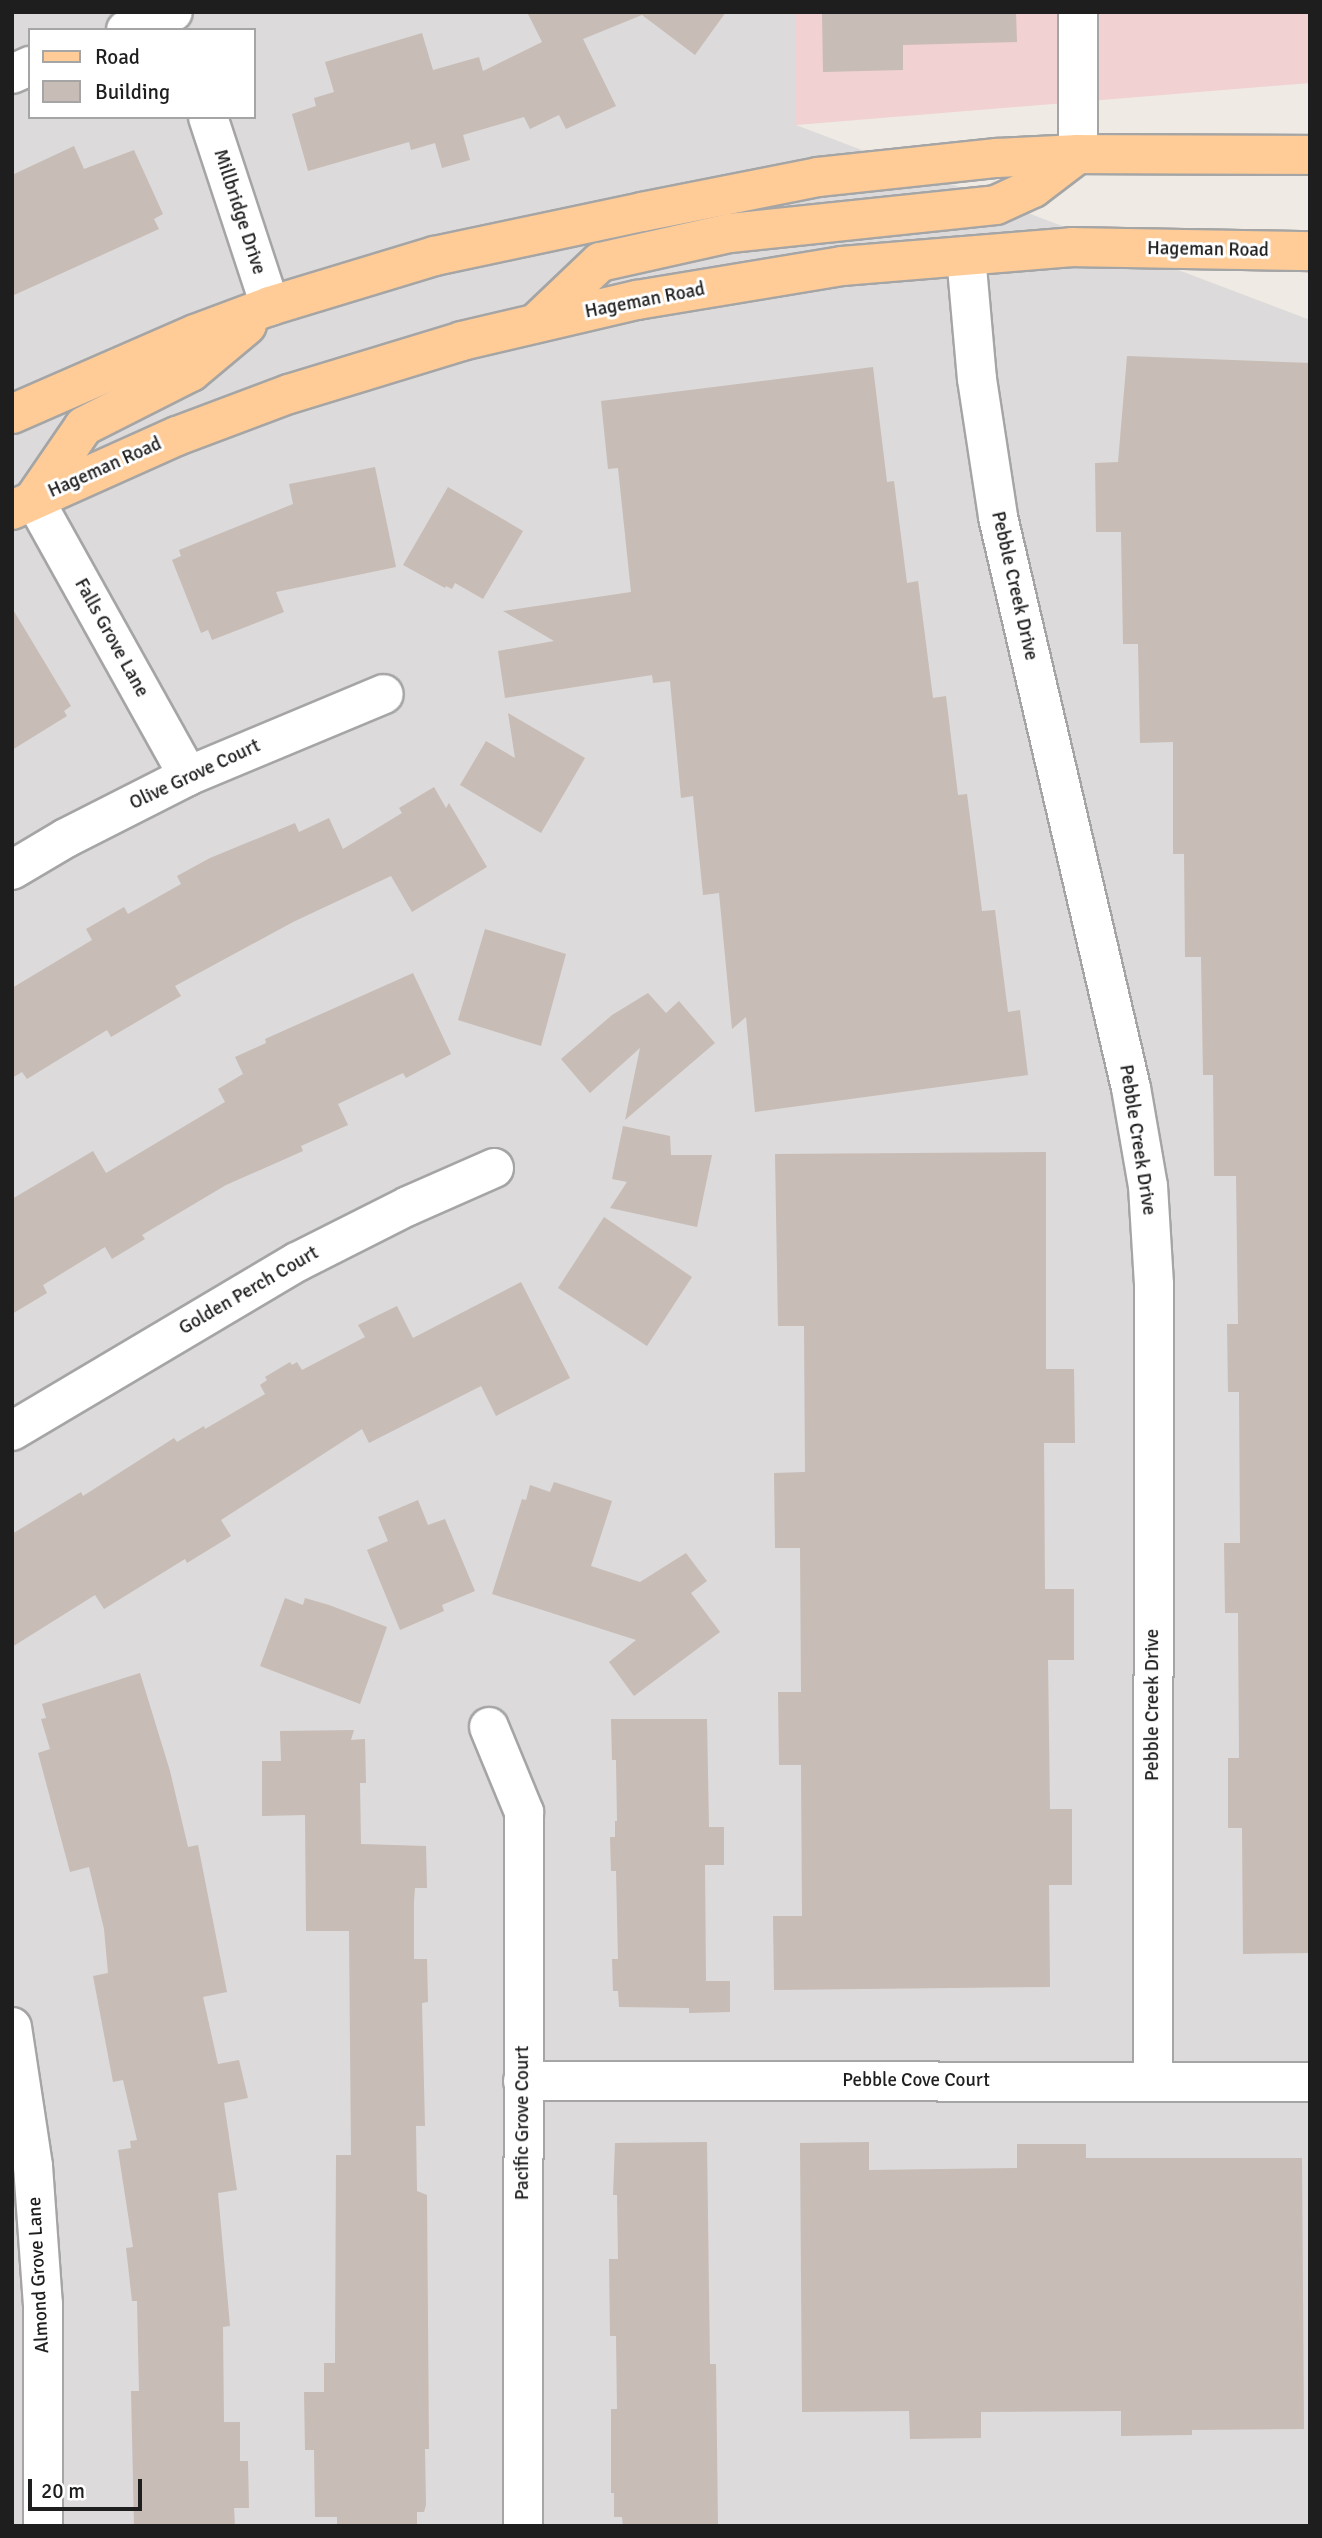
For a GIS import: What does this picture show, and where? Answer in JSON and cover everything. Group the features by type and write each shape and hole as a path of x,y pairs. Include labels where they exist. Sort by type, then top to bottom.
{"main road":[{"path":"12,414 195,334 270,306 435,256 818,177 997,158 1078,154 1310,155"},
{"path":"536,323 600,262 730,233 996,205 1033,188 1078,154"},
{"name":"Hageman Road","path":"23,505 177,436 289,394 461,341 637,300 830,268 1072,247 1310,251"},
{"path":"23,505 84,426 191,372 270,306"}],"street":[{"path":"131,28 173,12"},
{"path":"1078,12 1078,154"},
{"path":"12,74 28,67"},
{"name":"Millbridge Drive","path":"209,119 270,306"},
{"name":"Pebble Creek Drive","path":"966,256 977,379 998,517 1131,1088 1148,1186 1154,1285 1153,2082"},
{"name":"Falls Grove Lane","path":"23,505 188,776"},
{"name":"Olive Grove Court","path":"12,870 66,838 188,776 384,694"},
{"name":"Golden Perch Court","path":"12,1431 297,1262 408,1206 494,1168"},
{"name":"Pacific Grove Court","path":"489,1727 524,1812 523,2526"},
{"name":"Almond Grove Lane","path":"12,2027 43,2304 43,2526"},
{"name":"Pebble Cove Court","path":"523,2081 1310,2082"}],"shaded area":[{"path":"12,12 796,12 796,125 1310,320 1310,2526 12,2526"},
{"path":"796,12 1310,12 1310,83 796,125"}],"building":[{"path":"527,12 726,12 695,55 642,15 583,39 616,106 566,129 559,115 530,129 524,117 463,135 470,160 442,168 435,143 411,150 409,142 308,171 292,114 316,106 314,98 334,92 325,62 422,33 433,70 479,57 483,71 542,42"},
{"path":"822,12 1016,12 1017,42 903,45 903,70 823,72"},
{"path":"74,146 84,169 134,150 163,214 154,219 159,229 12,296 12,175"},
{"path":"1127,356 1310,363 1310,1953 1243,1954 1242,1828 1228,1828 1228,1758 1239,1758 1238,1613 1225,1613 1224,1543 1240,1543 1239,1392 1228,1392 1227,1324 1238,1324 1236,1176 1214,1176 1213,1075 1203,1075 1201,957 1185,957 1184,854 1173,854 1173,742 1140,743 1138,644 1123,644 1121,532 1096,532 1095,463 1118,462"},
{"path":"873,367 887,482 894,481 907,583 918,581 933,698 946,696 958,795 967,794 982,911 995,910 1008,1012 1020,1010 1028,1075 755,1112 746,1017 732,1029 719,893 703,895 693,796 681,798 670,681 653,683 652,675 505,698 498,651 554,641 503,611 631,592 618,468 608,469 601,401"},
{"path":"375,467 396,567 276,592 284,612 212,640 208,630 201,633 172,560 181,556 179,550 293,504 289,484"},
{"path":"448,487 523,531 483,599 455,583 452,589 446,586 445,588 403,565"},
{"path":"12,608 71,706 64,711 67,716 12,750"},
{"path":"508,713 585,758 541,833 460,785 486,741 515,758"},
{"path":"434,787 446,808 449,803 487,867 412,912 391,876 293,922 175,986 181,996 111,1037 107,1030 27,1079 22,1072 12,1078 12,988 92,940 86,929 124,907 128,914 181,884 177,876 210,858 295,823 299,832 329,818 343,849 402,813 399,808"},
{"path":"485,929 566,954 541,1046 458,1020"},
{"path":"413,973 451,1054 406,1078 403,1073 338,1104 348,1125 301,1146 303,1151 226,1185 142,1235 145,1239 112,1259 105,1247 43,1285 47,1293 12,1314 12,1199 93,1151 106,1173 225,1102 218,1089 243,1074 235,1057 266,1043 265,1039"},
{"path":"648,993 666,1013 679,1001 715,1043 625,1120 640,1048 590,1093 561,1059 612,1015"},
{"path":"623,1126 670,1136 671,1155 712,1155 697,1227 610,1208 627,1182 612,1179"},
{"path":"1046,1152 1046,1369 1074,1369 1075,1443 1044,1443 1045,1589 1074,1589 1074,1660 1048,1660 1050,1809 1072,1809 1072,1885 1049,1885 1050,1987 774,1990 773,1916 802,1916 801,1765 779,1765 778,1692 801,1692 800,1548 775,1548 774,1473 805,1472 804,1326 778,1326 775,1154"},
{"path":"604,1217 692,1277 647,1346 558,1288"},
{"path":"521,1282 570,1378 496,1416 481,1386 369,1443 362,1429 221,1520 231,1536 187,1563 185,1559 104,1609 95,1595 12,1647 12,1534 81,1492 83,1496 174,1438 177,1442 204,1426 205,1429 265,1394 260,1385 267,1380 265,1377 290,1362 292,1365 297,1362 302,1370 365,1337 358,1325 397,1306 413,1338"},
{"path":"554,1482 612,1501 591,1566 640,1582 686,1553 707,1581 691,1593 720,1632 634,1696 609,1662 636,1640 492,1594 522,1499 526,1500 530,1485 550,1492"},
{"path":"418,1500 428,1525 445,1519 475,1591 442,1605 444,1611 400,1630 367,1550 388,1541 378,1517"},
{"path":"285,1598 303,1605 305,1598 387,1627 360,1704 260,1666"},
{"path":"140,1673 170,1771 188,1847 198,1845 227,1992 203,1997 218,2064 239,2060 248,2098 224,2103 237,2190 218,2193 230,2326 223,2327 224,2422 240,2422 240,2461 248,2461 249,2508 234,2508 235,2526 134,2526 131,2391 139,2391 137,2301 132,2301 126,2248 133,2247 118,2150 131,2148 130,2141 137,2140 123,2080 113,2082 93,1976 108,1973 104,1929 89,1867 70,1872 38,1753 50,1749 41,1719 46,1718 42,1704"},
{"path":"611,1719 707,1719 709,1827 724,1827 724,1865 705,1865 706,1981 730,1981 730,2012 689,2013 689,2008 619,2007 618,1991 613,1991 612,1959 618,1959 616,1871 611,1871 610,1837 615,1837 617,1821 616,1760 612,1760"},
{"path":"354,1730 351,1740 365,1739 366,1783 360,1783 361,1844 426,1846 427,1888 415,1888 414,1901 414,1959 427,1959 428,2002 422,2003 425,2126 416,2126 417,2191 427,2195 429,2449 425,2449 426,2505 424,2512 417,2512 417,2526 337,2526 337,2517 315,2517 314,2450 305,2450 304,2392 324,2392 324,2363 335,2363 336,2155 351,2155 349,1931 306,1931 305,1815 262,1816 262,1761 281,1761 280,1731"},
{"path":"707,2142 710,2364 716,2364 718,2526 623,2526 622,2517 614,2517 614,2493 611,2493 611,2409 617,2409 616,2336 610,2336 609,2259 618,2259 617,2195 613,2195 615,2143"},
{"path":"869,2142 869,2170 1017,2168 1017,2144 1086,2144 1086,2158 1302,2158 1304,2429 1192,2430 1192,2435 1121,2436 1121,2411 981,2412 981,2438 910,2439 909,2411 802,2412 800,2143"}]}
